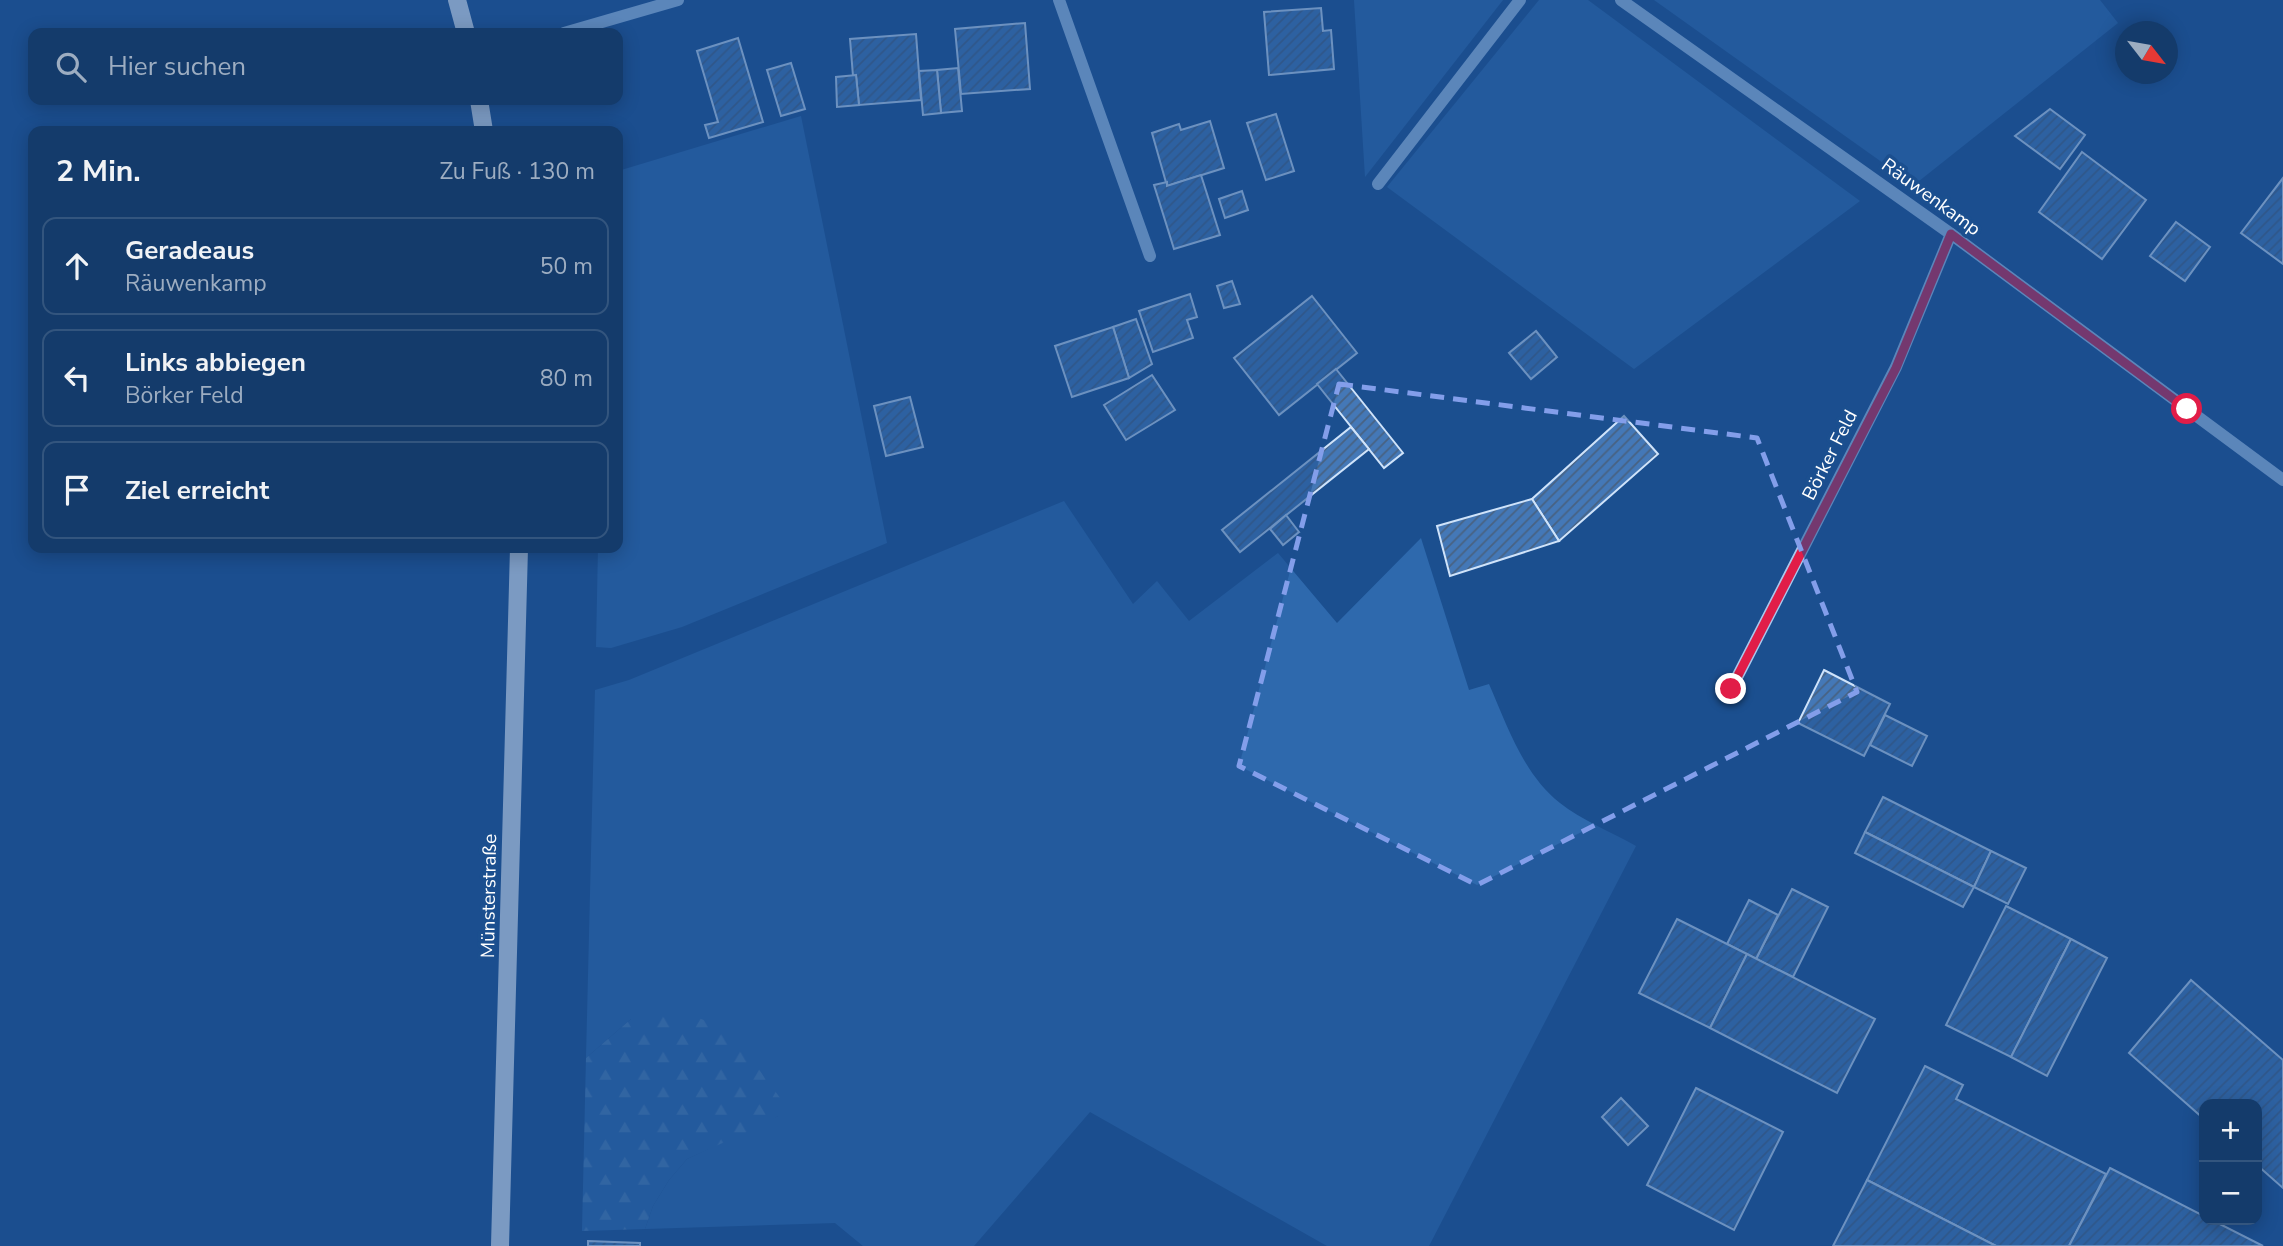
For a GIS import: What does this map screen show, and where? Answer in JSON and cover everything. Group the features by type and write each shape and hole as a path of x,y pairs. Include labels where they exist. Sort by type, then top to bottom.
{"main road":[{"path":"457,0 465,28"},
{"path":"480,105 483,126"},
{"name":"Münsterstraße","path":"500,1246 519,553"}],"street":[{"path":"581,28 678,0"},
{"path":"1059,0 1150,256"},
{"path":"1378,184 1520,0"},
{"name":"Räuwenkamp","path":"1621,0 1951,234 2283,480"},
{"name":"Börker Feld","path":"1731,689 1896,368 1951,234"}],"highlighted area":[{"path":"1339,384 1757,438 1857,692 1477,885 1239,766"}],"green space":[{"path":"1354,0 1503,0 1365,177"},
{"path":"1539,0 1588,0 1860,201 1634,369 1387,187"},
{"path":"1654,0 2100,0 2116,21 2115,25 1914,185"},
{"path":"801,116 887,543 682,627 611,648 596,647 598,553 623,553 623,169"},
{"path":"1064,501 1133,604 1157,581 1189,621 1278,553 1337,623 1421,538 1469,690 1489,684 1517,748 1547,791 1577,815 1636,846 1429,1246 1327,1246 1090,1112 974,1246 863,1246 835,1223 645,1229 653,1206 669,1180 687,1159 778,1116 631,1019 586,1058 595,690 629,680"},
{"path":"657,1012 702,1019 718,1027 733,1038 784,1103 778,1116 767,1123 687,1159 669,1180 653,1206 645,1229 582,1231 586,1058 631,1019"}],"building":[{"path":"1321,8 1323,31 1331,30 1334,69 1269,75 1264,12"},
{"path":"1025,23 1030,89 961,94 955,29"},
{"path":"916,34 921,100 859,105 850,39"},
{"path":"738,38 763,122 709,138 705,125 718,122 697,51"},
{"path":"791,63 805,109 781,116 767,70"},
{"path":"958,68 962,111 941,113 937,70"},
{"path":"937,70 941,113 923,115 919,71"},
{"path":"856,75 859,105 837,107 836,77"},
{"path":"2050,109 2085,135 2060,169 2015,136"},
{"path":"1276,114 1294,171 1266,180 1247,123"},
{"path":"1210,121 1224,168 1167,186 1152,133 1179,124 1181,130"},
{"path":"2082,152 2146,200 2102,259 2039,212"},
{"path":"1201,175 1220,235 1174,249 1154,185 1167,182 1167,186"},
{"path":"2283,178 2283,264 2241,233"},
{"path":"1242,191 1248,210 1225,218 1219,199"},
{"path":"2176,222 2210,247 2185,281 2150,256"},
{"path":"1232,281 1240,304 1224,308 1217,286"},
{"path":"1190,294 1197,317 1187,320 1193,338 1153,352 1139,311"},
{"path":"1312,296 1357,353 1279,415 1234,358"},
{"path":"1136,319 1152,364 1129,378 1113,327"},
{"path":"1113,327 1129,378 1072,397 1055,346"},
{"path":"1536,331 1557,357 1531,379 1509,353"},
{"path":"1336,369 1403,453 1384,468 1317,384"},
{"path":"1152,375 1175,410 1126,440 1104,405"},
{"path":"910,397 923,447 886,456 874,406"},
{"path":"1624,416 1658,454 1559,541 1532,499"},
{"path":"1351,427 1369,449 1240,552 1222,530"},
{"path":"1532,499 1559,541 1450,576 1437,526"},
{"path":"1286,515 1299,532 1283,545 1270,529"},
{"path":"1824,670 1890,704 1864,756 1798,723"},
{"path":"1885,715 1927,736 1912,766 1870,745"},
{"path":"1883,797 1991,851 1974,887 1865,832"},
{"path":"1865,832 1974,887 1963,907 1855,853"},
{"path":"1991,851 2026,868 2008,904 1974,887"},
{"path":"1792,889 1828,907 1793,977 1756,959"},
{"path":"1749,900 1778,915 1756,959 1727,944"},
{"path":"2006,906 2071,939 2011,1057 1946,1025"},
{"path":"1677,919 1747,954 1710,1028 1639,993"},
{"path":"2071,939 2107,958 2047,1076 2011,1057"},
{"path":"1747,954 1875,1019 1837,1093 1710,1028"},
{"path":"2191,980 2283,1060 2283,1188 2262,1169 2262,1099 2199,1099 2199,1115 2129,1053"},
{"path":"1925,1066 1963,1085 1956,1099 2106,1174 2069,1246 1996,1246 1867,1180"},
{"path":"1696,1088 1783,1132 1734,1230 1647,1185"},
{"path":"1621,1098 1648,1126 1628,1145 1602,1117"},
{"path":"2110,1168 2199,1213 2199,1225 2222,1225 2263,1246 2069,1246"},
{"path":"1867,1180 1996,1246 1833,1246"},
{"path":"588,1241 640,1243 640,1246 588,1246"}],"route":[{"path":"1731,689 1896,368 1951,234 2187,409"}]}
